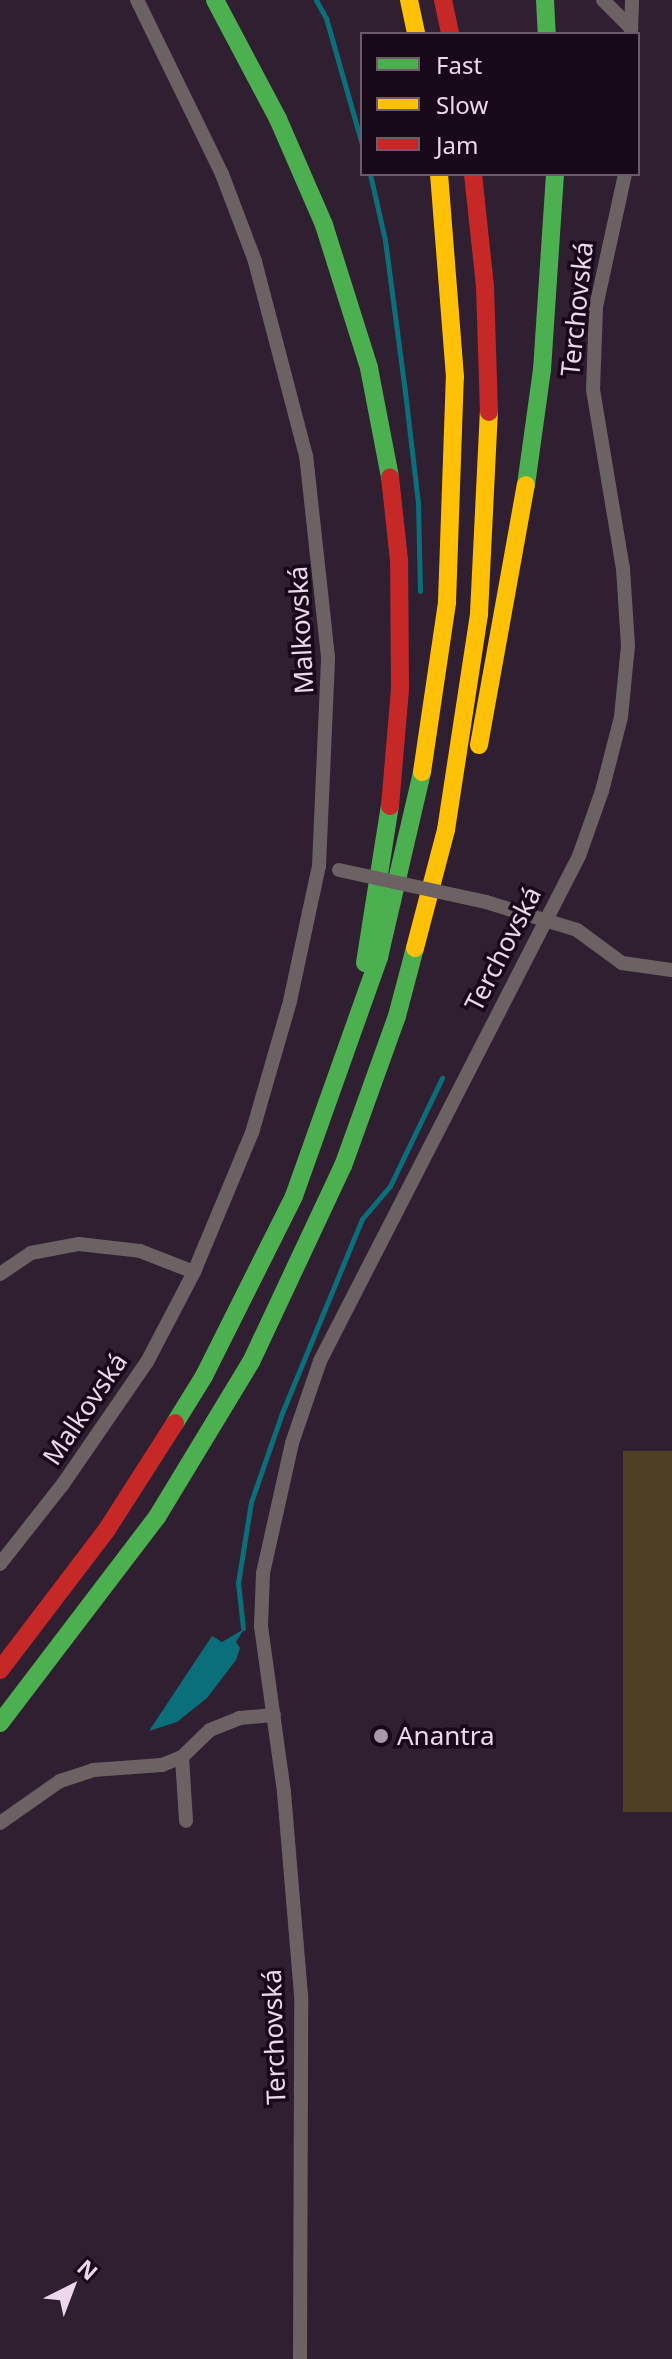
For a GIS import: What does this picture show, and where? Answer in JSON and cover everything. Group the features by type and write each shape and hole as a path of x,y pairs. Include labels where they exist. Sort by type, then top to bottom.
{"highway":[{"path":"215,0 278,119 329,237 369,368 391,484 399,560 400,690 390,804 368,927 359,1022"},
{"path":"409,0 416,32"},
{"path":"443,0 450,32"},
{"path":"543,0 546,28"},
{"path":"0,1670 106,1531 204,1376 294,1196 359,1022 418,798 447,602 455,377 439,176"},
{"path":"0,1723 157,1517 251,1362 289,1287 369,1099 416,950 446,830 467,717 486,524 486,301 473,176"},
{"path":"446,830 480,744 519,538 542,370 555,176"}],"street":[{"name":"Malkovská","path":"1,1562 63,1484 147,1362 194,1272 252,1133 290,1001 319,866 328,657 318,531 304,443 267,298 222,174 137,0"},
{"path":"603,0 631,31"},
{"path":"631,31 632,0"},
{"name":"Terchovská","path":"300,2359 301,1995 274,1715 261,1626 263,1573 292,1443 315,1375 579,856 621,717 628,646 623,569 593,390 596,307 625,176"},
{"name":"Terchovská","path":"319,866 486,902 546,919 577,930 622,963 672,970"},
{"path":"0,1274 31,1253 79,1244 140,1251 194,1272"},
{"path":"0,1823 60,1781 93,1770 141,1769 182,1757 210,1730 239,1718 274,1715"},
{"path":"182,1757 186,1821"}],"shaded area":[{"path":"623,1451 672,1451 672,1812 623,1812"}],"water":[{"path":"244,1629 236,1642 240,1648 236,1660 207,1698 177,1722 149,1731 212,1636 222,1642"}],"waterway":[{"path":"316,0 326,18 360,137"},
{"path":"370,176 385,240 405,392 418,503 420,591"},
{"path":"243,1628 238,1583 251,1502 282,1413 362,1219 390,1186 442,1078"}],"traffic: fast":[{"path":"215,0 278,119 324,225 369,368 390,477"},
{"path":"545,0 547,32"},
{"path":"526,485 542,370 555,176"},
{"path":"175,1423 204,1376 294,1196 379,957 422,772"},
{"path":"365,963 390,806"},
{"path":"0,1723 157,1517 251,1362 343,1166 397,1016 415,948"}],"traffic: slow":[{"path":"409,0 416,32"},
{"path":"422,772 447,602 455,377 439,176"},
{"path":"415,948 446,830 479,614 489,412"},
{"path":"479,745 526,485"}],"traffic: jam":[{"path":"443,0 450,32"},
{"path":"473,176 485,286 489,412"},
{"path":"390,477 399,560 400,690 390,806"},
{"path":"0,1670 106,1531 175,1423"}],"place":[{"name":"Anantra","path":"381,1736"}]}
